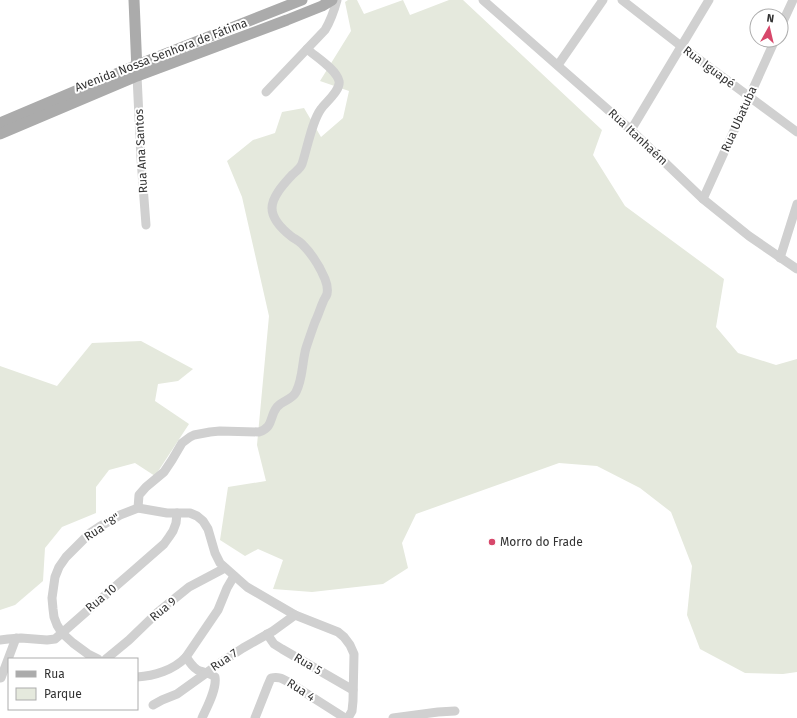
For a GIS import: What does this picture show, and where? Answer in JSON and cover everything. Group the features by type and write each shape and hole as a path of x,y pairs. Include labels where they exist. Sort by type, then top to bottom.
{"main road":[{"path":"134,0 137,71"},
{"name":"Avenida Nossa Senhora de Fátima","path":"0,134 285,3 302,0"},
{"name":"Avenida Nossa Senhora de Fátima","path":"0,123 137,71 287,20 322,6 332,0"}],"street":[{"path":"266,92 322,33 330,22 337,0"},
{"path":"558,65 603,0"},
{"name":"Rua Iguapé","path":"622,0 680,46 797,132"},
{"path":"631,130 680,46 709,0"},
{"path":"789,11 795,0"},
{"name":"Rua Itanhaém","path":"485,1 631,130 703,199 749,236 797,269"},
{"name":"Rua Ubatuba","path":"703,199 771,48"},
{"path":"307,49 333,71 339,81 339,86 318,115 300,169 293,174 275,197 272,208 278,224 310,252 325,280 327,287 326,297 315,322 306,349 300,381 296,392 294,396 276,408 269,427 264,430 259,432 210,432 194,435 182,443 164,472 146,487 140,495 138,508 167,514 190,513 197,516 203,521 208,530 215,553 220,563 247,587 295,615 338,632 344,636 354,654 352,711 346,718"},
{"name":"Rua Ana Santos","path":"137,71 146,225"},
{"path":"780,258 797,204"},
{"name":"Rua \"8\"","path":"96,658 62,633 57,625 52,609 55,577 59,567 66,557 90,533 99,526 120,515 138,508"},
{"name":"Rua 10","path":"0,640 16,638 55,639 164,544 173,531 177,513"},
{"name":"Rua 9","path":"107,658 188,587 225,568"},
{"path":"138,677 144,677 166,670 182,662 218,610 227,588 237,578"},
{"name":"Rua 7","path":"154,705 177,694 233,654 273,631 295,615"},
{"name":"Rua 5","path":"267,634 270,640 278,646 353,690"},
{"path":"12,658 16,638"},
{"path":"186,657 194,669 214,675 215,677 210,701 202,718"},
{"path":"1,678 8,665"},
{"name":"Rua 4","path":"255,718 271,678 278,677 282,678 346,718"},
{"path":"393,718 456,711"}],"green space":[{"path":"348,0 357,0 364,14 403,0 410,15 449,0 463,0 602,130 593,155 625,206 724,279 716,327 738,353 776,365 797,359 797,672 783,674 745,673 700,649 687,615 692,566 671,512 640,488 597,466 559,463 416,514 402,543 408,568 383,584 312,592 273,589 283,560 258,549 245,556 220,540 228,487 266,481 257,445 269,316 242,197 227,161 253,140 275,133 282,112 304,108 321,137 343,118 349,91 320,81 351,31 345,2"},
{"path":"141,341 193,369 178,381 158,384 155,401 189,424 155,476 135,463 109,470 96,487 96,513 62,527 45,548 43,581 15,605 0,610 0,366 57,386 92,343"}],"place":[{"name":"Morro do Frade","path":"492,542"}]}
